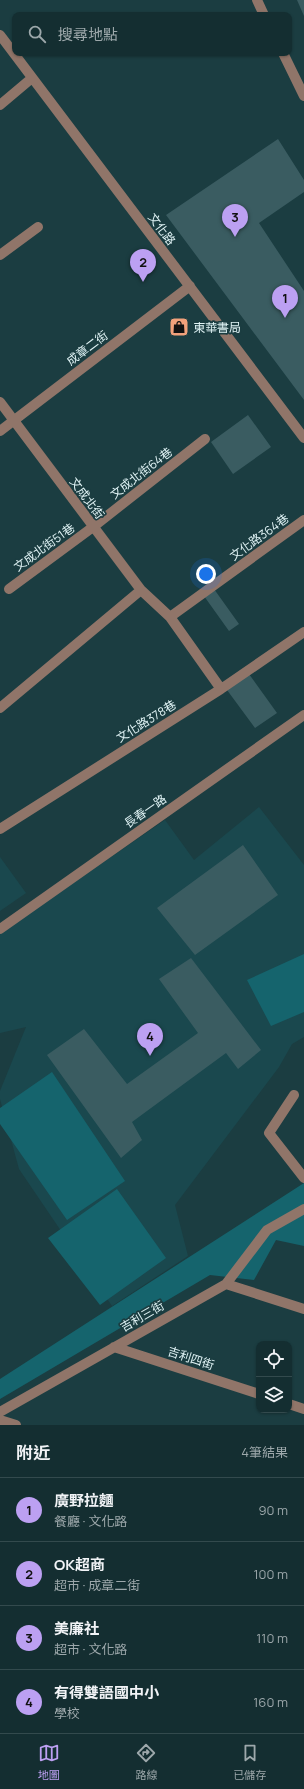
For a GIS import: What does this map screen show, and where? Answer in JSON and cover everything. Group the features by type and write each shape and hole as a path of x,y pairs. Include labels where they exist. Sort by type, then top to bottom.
{"street":[{"path":"257,0 263,12"},
{"name":"文化路","path":"0,35 12,51"},
{"name":"文化路","path":"16,56 304,438"},
{"path":"284,56 304,96"},
{"path":"0,105 32,78"},
{"path":"0,255 38,227"},
{"name":"成章二街","path":"0,431 190,286"},
{"name":"文成北街","path":"0,402 141,590 170,617 221,689"},
{"name":"文成北街64巷","path":"93,527 205,439"},
{"name":"文化路364巷","path":"170,617 304,520"},
{"name":"文成北街51巷","path":"9,589 93,527"},
{"path":"0,708 141,590"},
{"name":"文化路378巷","path":"0,829 221,689 304,632"},
{"name":"長春一路","path":"0,929 304,715"},
{"path":"294,1095 269,1133 304,1178"},
{"path":"304,1209 267,1230 226,1284 304,1309"},
{"name":"吉利三街","path":"0,1412 226,1284"},
{"name":"吉利四街","path":"114,1347 256,1393"},
{"path":"292,1405 304,1408"},
{"path":"0,1420 16,1425"}],"shaded area":[{"path":"259,807 304,865 304,1037 292,1044 279,1067 175,1205 188,1256 112,1306 19,1169 0,1099 0,1091 26,1027 0,1033 0,933 165,820 194,860"},
{"path":"0,857 26,893 0,911"},
{"path":"304,954 304,1012 271,1026 247,980"},
{"path":"52,1072 125,1181 67,1220 0,1124 0,1108"},
{"path":"304,1183 304,1246 276,1240 254,1280 210,1275 0,1399 0,1379"},
{"path":"117,1189 166,1258 100,1305 48,1238"}],"building":[{"path":"297,0 304,0 304,16"},
{"path":"278,139 304,180 304,192 259,223 304,291 304,400 166,215"},
{"path":"248,415 271,447 233,474 211,442"},
{"path":"214,589 239,624 229,631 204,596"},
{"path":"249,674 277,713 255,728 227,690"},
{"path":"243,845 278,895 195,955 157,908"},
{"path":"191,958 261,1050 238,1069 226,1053 132,1122 142,1140 121,1158 47,1055 84,1029 127,1084 198,1033 159,979"}],"place":[{"name":"美廉社","path":"235,237"},
{"name":"OK超商","path":"143,282"},
{"name":"廣野拉麵","path":"285,318"},
{"name":"東華書局","path":"179,327"},
{"name":"有得雙語國中小","path":"150,1056"}]}
